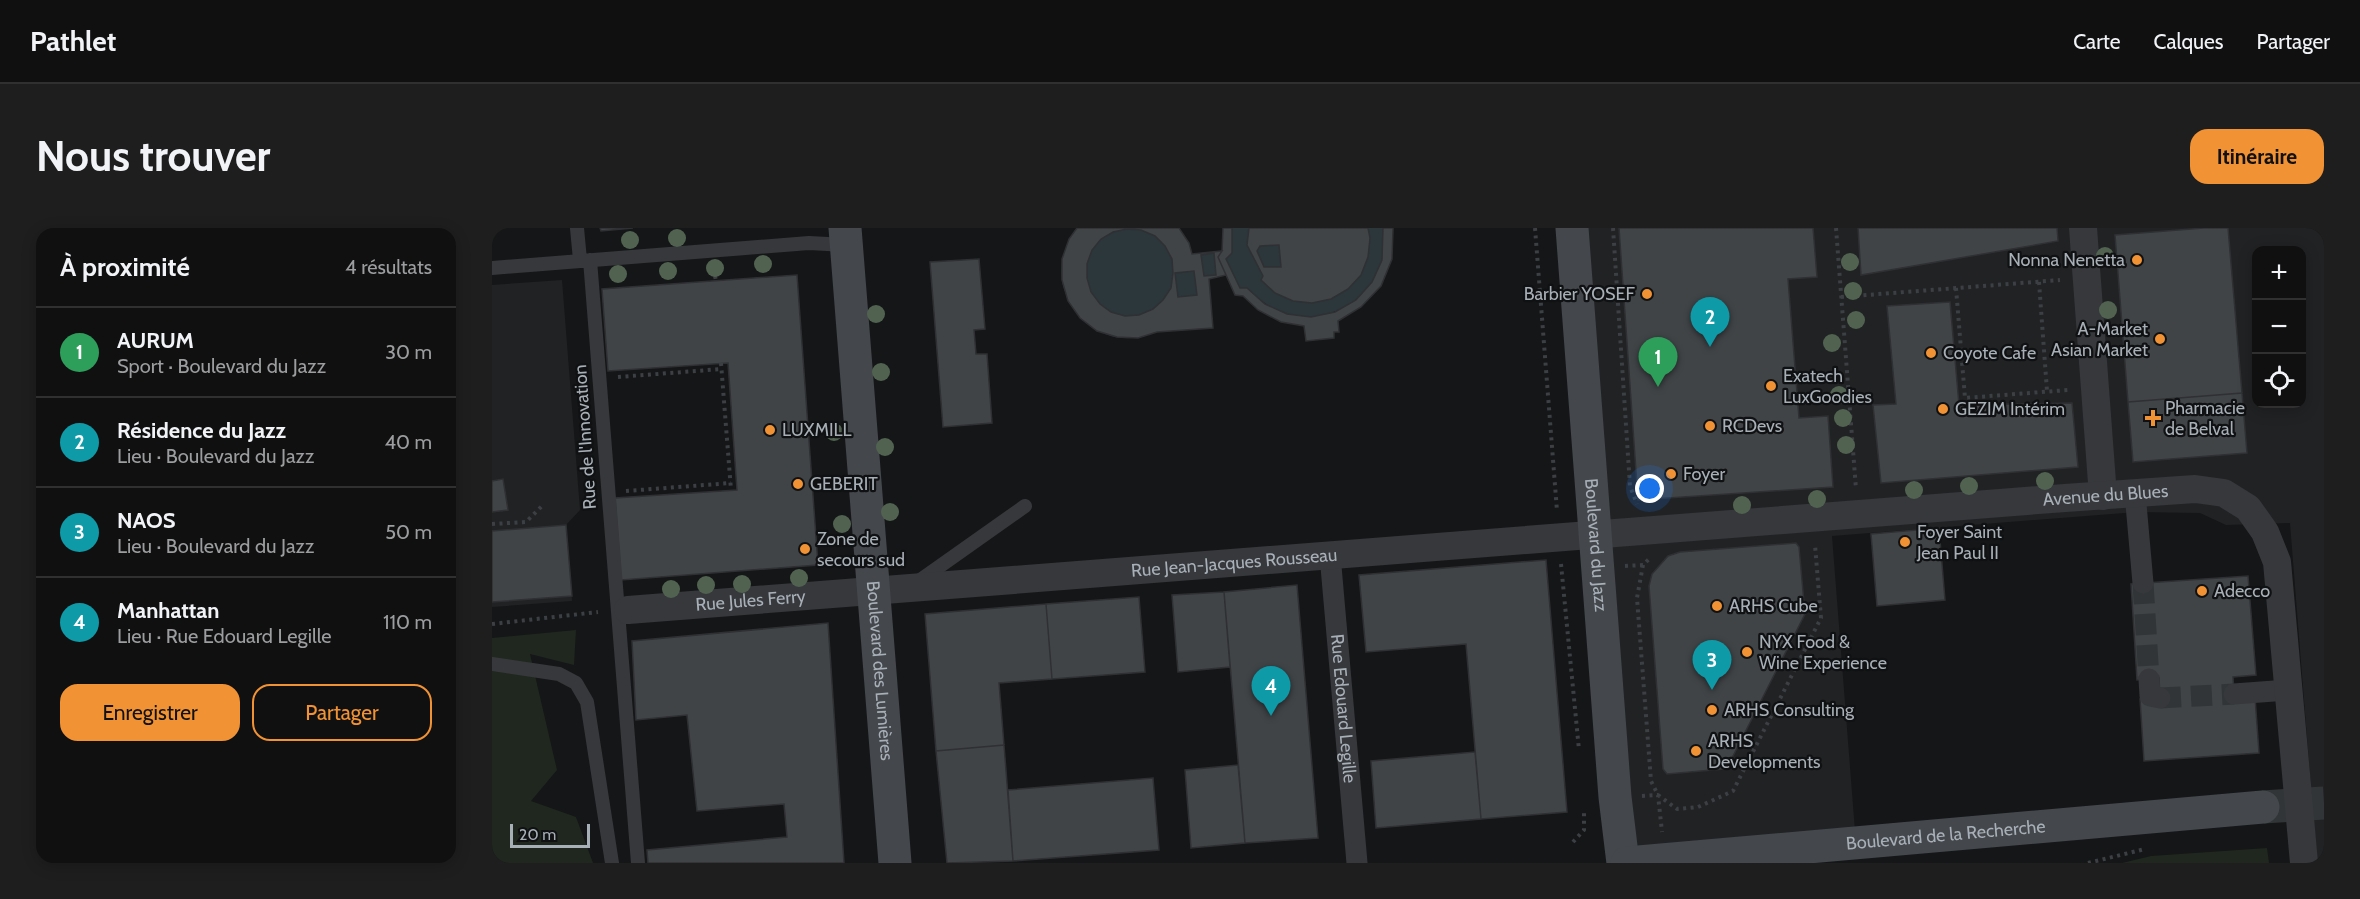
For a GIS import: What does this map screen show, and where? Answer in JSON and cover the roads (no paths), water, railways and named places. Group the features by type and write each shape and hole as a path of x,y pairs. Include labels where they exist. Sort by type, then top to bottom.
{"main road":[{"name":"Boulevard du Jazz","path":"1572,228 1595,533 1625,863"},
{"name":"Boulevard des Lumières","path":"845,237 895,863"},
{"name":"Boulevard de la Recherche","path":"1625,863 2263,807"}],"street":[{"path":"2083,228 2103,496"},
{"name":"Avenue du Blues","path":"1595,533 2195,489 2224,493 2248,508 2265,532 2277,562 2304,863"},
{"path":"2135,493 2143,583"},
{"name":"Rue Jean-Jacques Rousseau","path":"874,590 1043,579 1595,533"},
{"name":"Rue Edouard Legille","path":"1330,555 1357,863"},
{"name":"Rue Jules Ferry","path":"622,611 874,590"},
{"path":"2149,679 2150,696 2160,698"},
{"path":"2234,694 2288,690"}],"lane":[{"name":"Rue de l'Innovation","path":"577,228 585,260 599,378 607,492 622,611 638,863"},
{"path":"492,268 809,243 845,237"},
{"path":"907,587 925,578 1025,506"},
{"path":"492,664 559,674 576,683 587,702 612,863"}],"tunnel":[{"path":"2143,583 2149,679"},
{"path":"2160,698 2234,694"},
{"path":"2263,807 2324,803"}],"place":[{"name":"Nonna Nenetta","path":"2137,260"},
{"name":"Barbier YOSEF","path":"1647,294"},
{"name":"A-Market Asian Market","path":"2160,339"},
{"name":"Résidence du Jazz","path":"1710,347"},
{"name":"Coyote Cafe","path":"1931,353"},
{"name":"Exatech LuxGoodies","path":"1771,386"},
{"name":"AURUM","path":"1658,387"},
{"name":"GEZIM Intérim","path":"1943,409"},
{"name":"Pharmacie de Belval","path":"2153,418"},
{"name":"RCDevs","path":"1710,426"},
{"name":"LUXMILL","path":"770,430"},
{"name":"Foyer","path":"1671,474"},
{"name":"GEBERIT","path":"798,484"},
{"name":"Foyer Saint Jean Paul II","path":"1905,542"},
{"name":"Zone de secours sud","path":"805,549"},
{"name":"Adecco","path":"2202,591"},
{"name":"ARHS Cube","path":"1717,606"},
{"name":"NYX Food & Wine Experience","path":"1747,652"},
{"name":"NAOS","path":"1712,690"},
{"name":"ARHS Consulting","path":"1712,710"},
{"name":"Manhattan","path":"1271,716"},
{"name":"ARHS Developments","path":"1696,751"}]}
